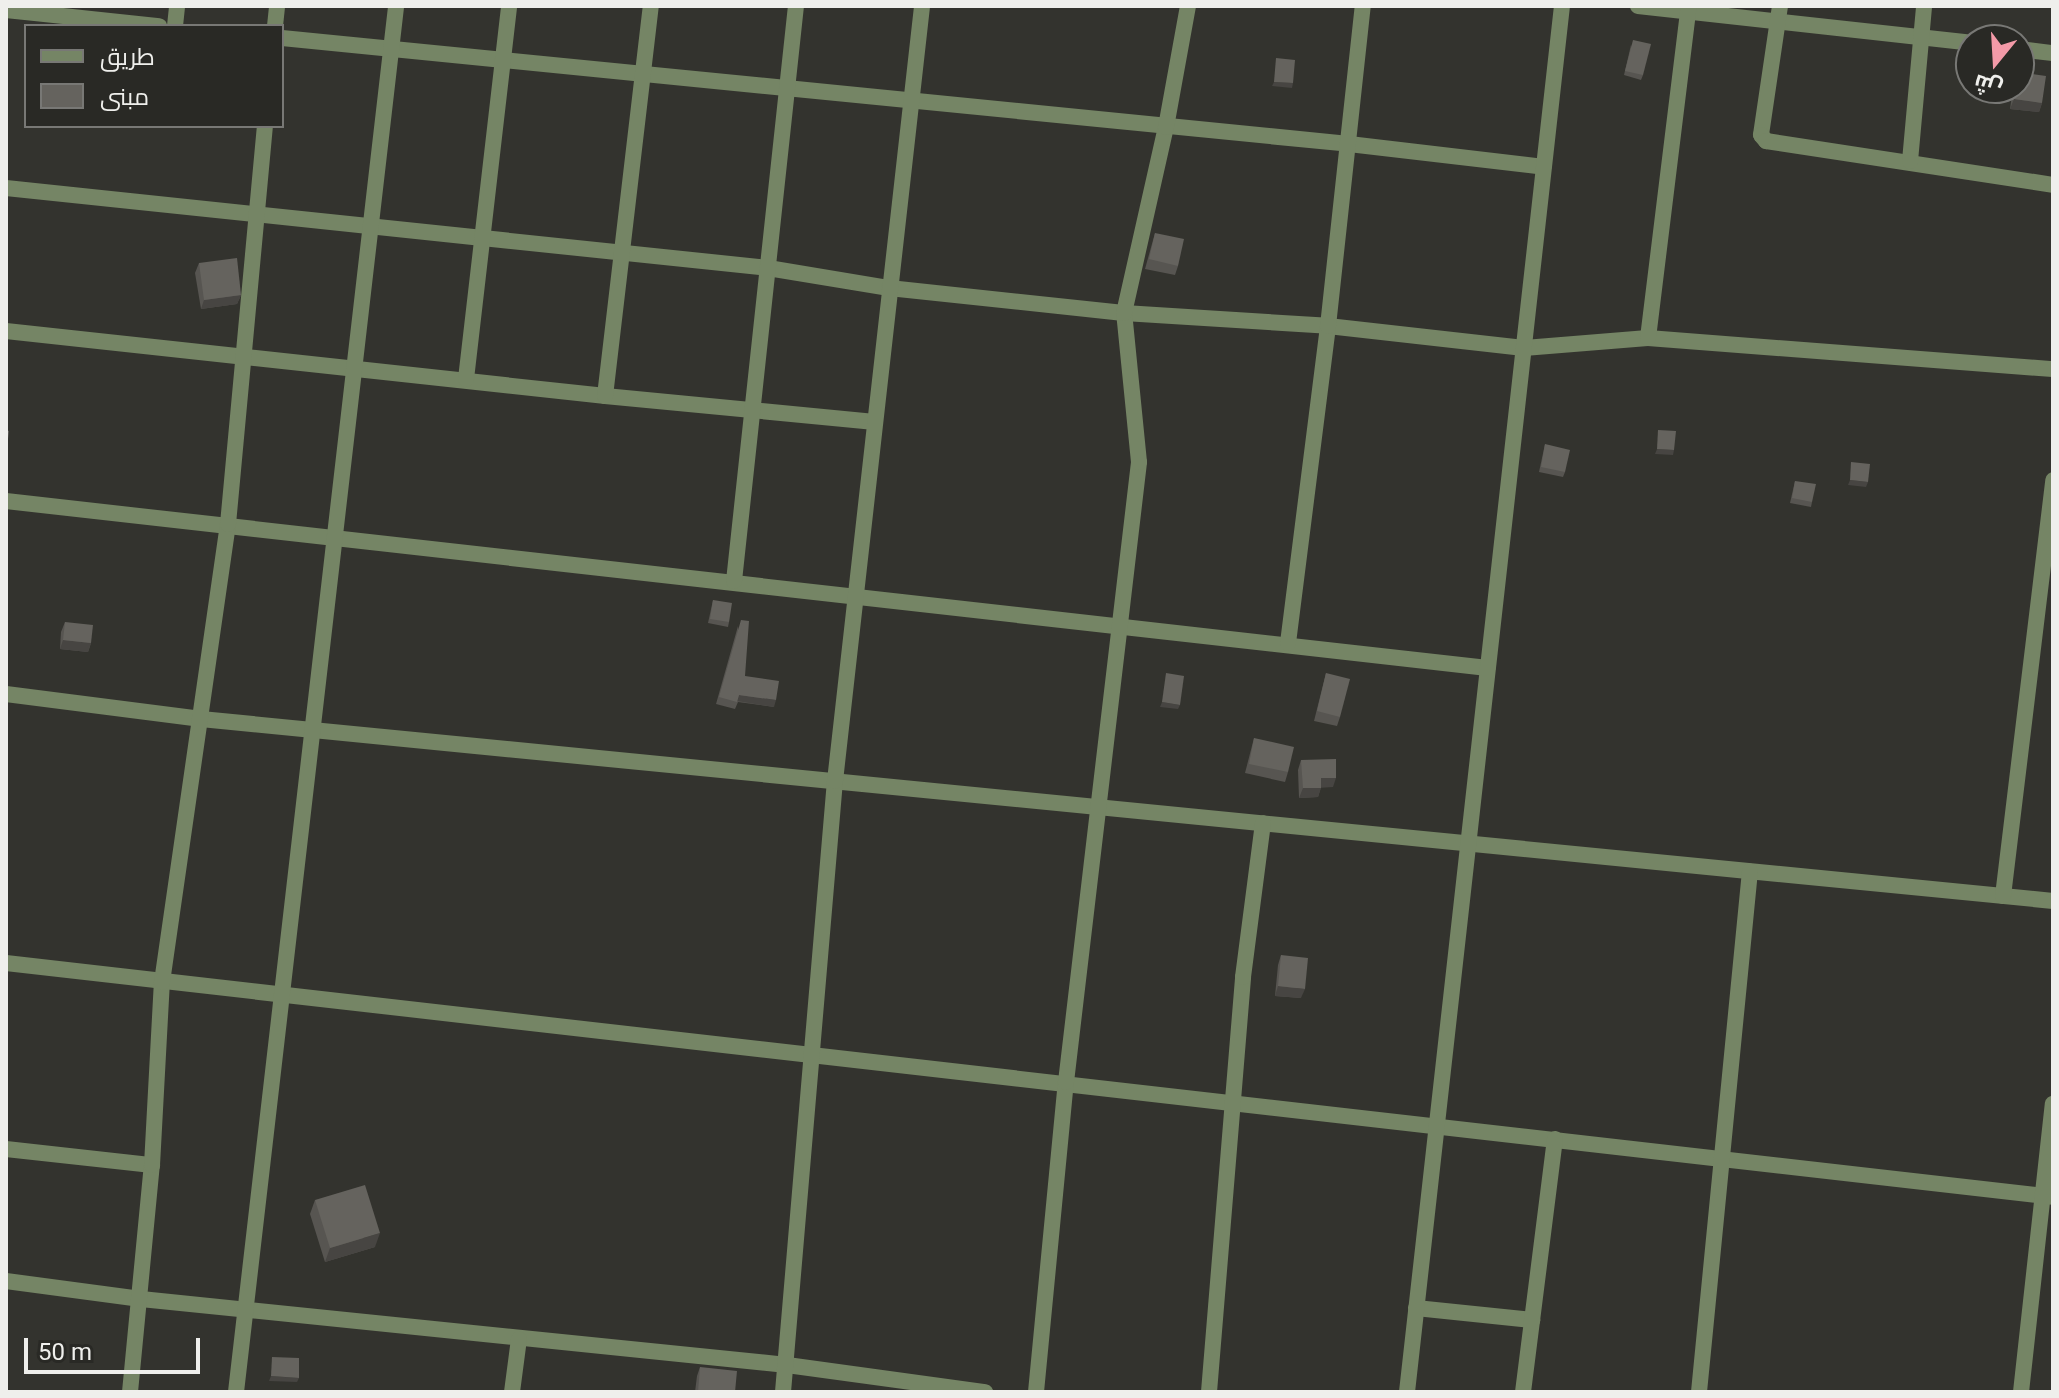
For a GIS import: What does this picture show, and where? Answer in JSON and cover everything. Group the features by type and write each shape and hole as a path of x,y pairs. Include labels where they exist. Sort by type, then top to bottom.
{"street":[{"path":"236,1392 312,728 337,540 353,368 396,6"},
{"path":"466,379 509,6"},
{"path":"605,396 625,253 651,6"},
{"path":"734,581 796,6"},
{"path":"783,1392 835,781 922,6"},
{"path":"1036,1392 1066,1082 1139,462 1124,313 1166,127 1188,6"},
{"path":"1288,643 1328,326 1363,6"},
{"path":"1407,1392 1562,6"},
{"path":"1638,6 1779,13 1955,41"},
{"path":"1910,161 1924,6"},
{"path":"1648,338 1689,9"},
{"path":"6,10 140,24"},
{"path":"1779,13 1761,135 1774,144 1910,161 2053,185"},
{"path":"284,38 911,103 1349,144 1544,167"},
{"path":"130,1392 152,1165 162,982 228,524 265,128"},
{"path":"6,188 371,229 768,268 889,288 1124,313 1328,326 1524,348 1648,338 2053,369"},
{"path":"6,331 875,422"},
{"path":"2003,896 2048,576 2053,480"},
{"path":"6,501 228,524 337,540 447,548 599,569 734,581 1488,668"},
{"path":"6,694 201,719 2053,901"},
{"path":"1209,1392 1231,1104 1263,823"},
{"path":"1699,1392 1750,871"},
{"path":"6,963 2048,1196"},
{"path":"2021,1392 2048,1196 2053,1104"},
{"path":"1523,1392 1555,1139"},
{"path":"6,1149 152,1165"},
{"path":"6,1281 141,1299 787,1365 985,1392"},
{"path":"1416,1308 1532,1320"},
{"path":"512,1392 519,1339"}],"building":[{"path":"1633,40 1651,44 1643,75 1625,71"},
{"path":"1276,58 1295,60 1293,83 1274,82"},
{"path":"2035,74 2046,76 2042,103 2035,102"},
{"path":"1155,233 1184,239 1178,266 1149,259"},
{"path":"237,258 241,295 204,300 199,263"},
{"path":"1658,430 1676,431 1674,450 1657,449"},
{"path":"1545,444 1570,450 1565,472 1541,467"},
{"path":"1851,462 1870,464 1868,482 1850,480"},
{"path":"1795,481 1816,484 1812,502 1792,498"},
{"path":"713,600 732,603 729,622 710,619"},
{"path":"741,620 749,621 745,676 779,681 776,700 739,695 737,702 719,697"},
{"path":"65,622 93,625 91,643 63,640"},
{"path":"1166,673 1184,676 1180,705 1162,702"},
{"path":"1326,673 1350,679 1340,717 1317,711"},
{"path":"1254,738 1294,747 1288,772 1249,764"},
{"path":"1336,759 1336,778 1321,778 1321,788 1303,788 1301,760"},
{"path":"1281,955 1308,958 1305,989 1278,986"},
{"path":"365,1185 380,1233 330,1248 315,1200"},
{"path":"272,1357 299,1358 299,1378 271,1376"},
{"path":"700,1367 737,1371 735,1392 698,1392"}]}
